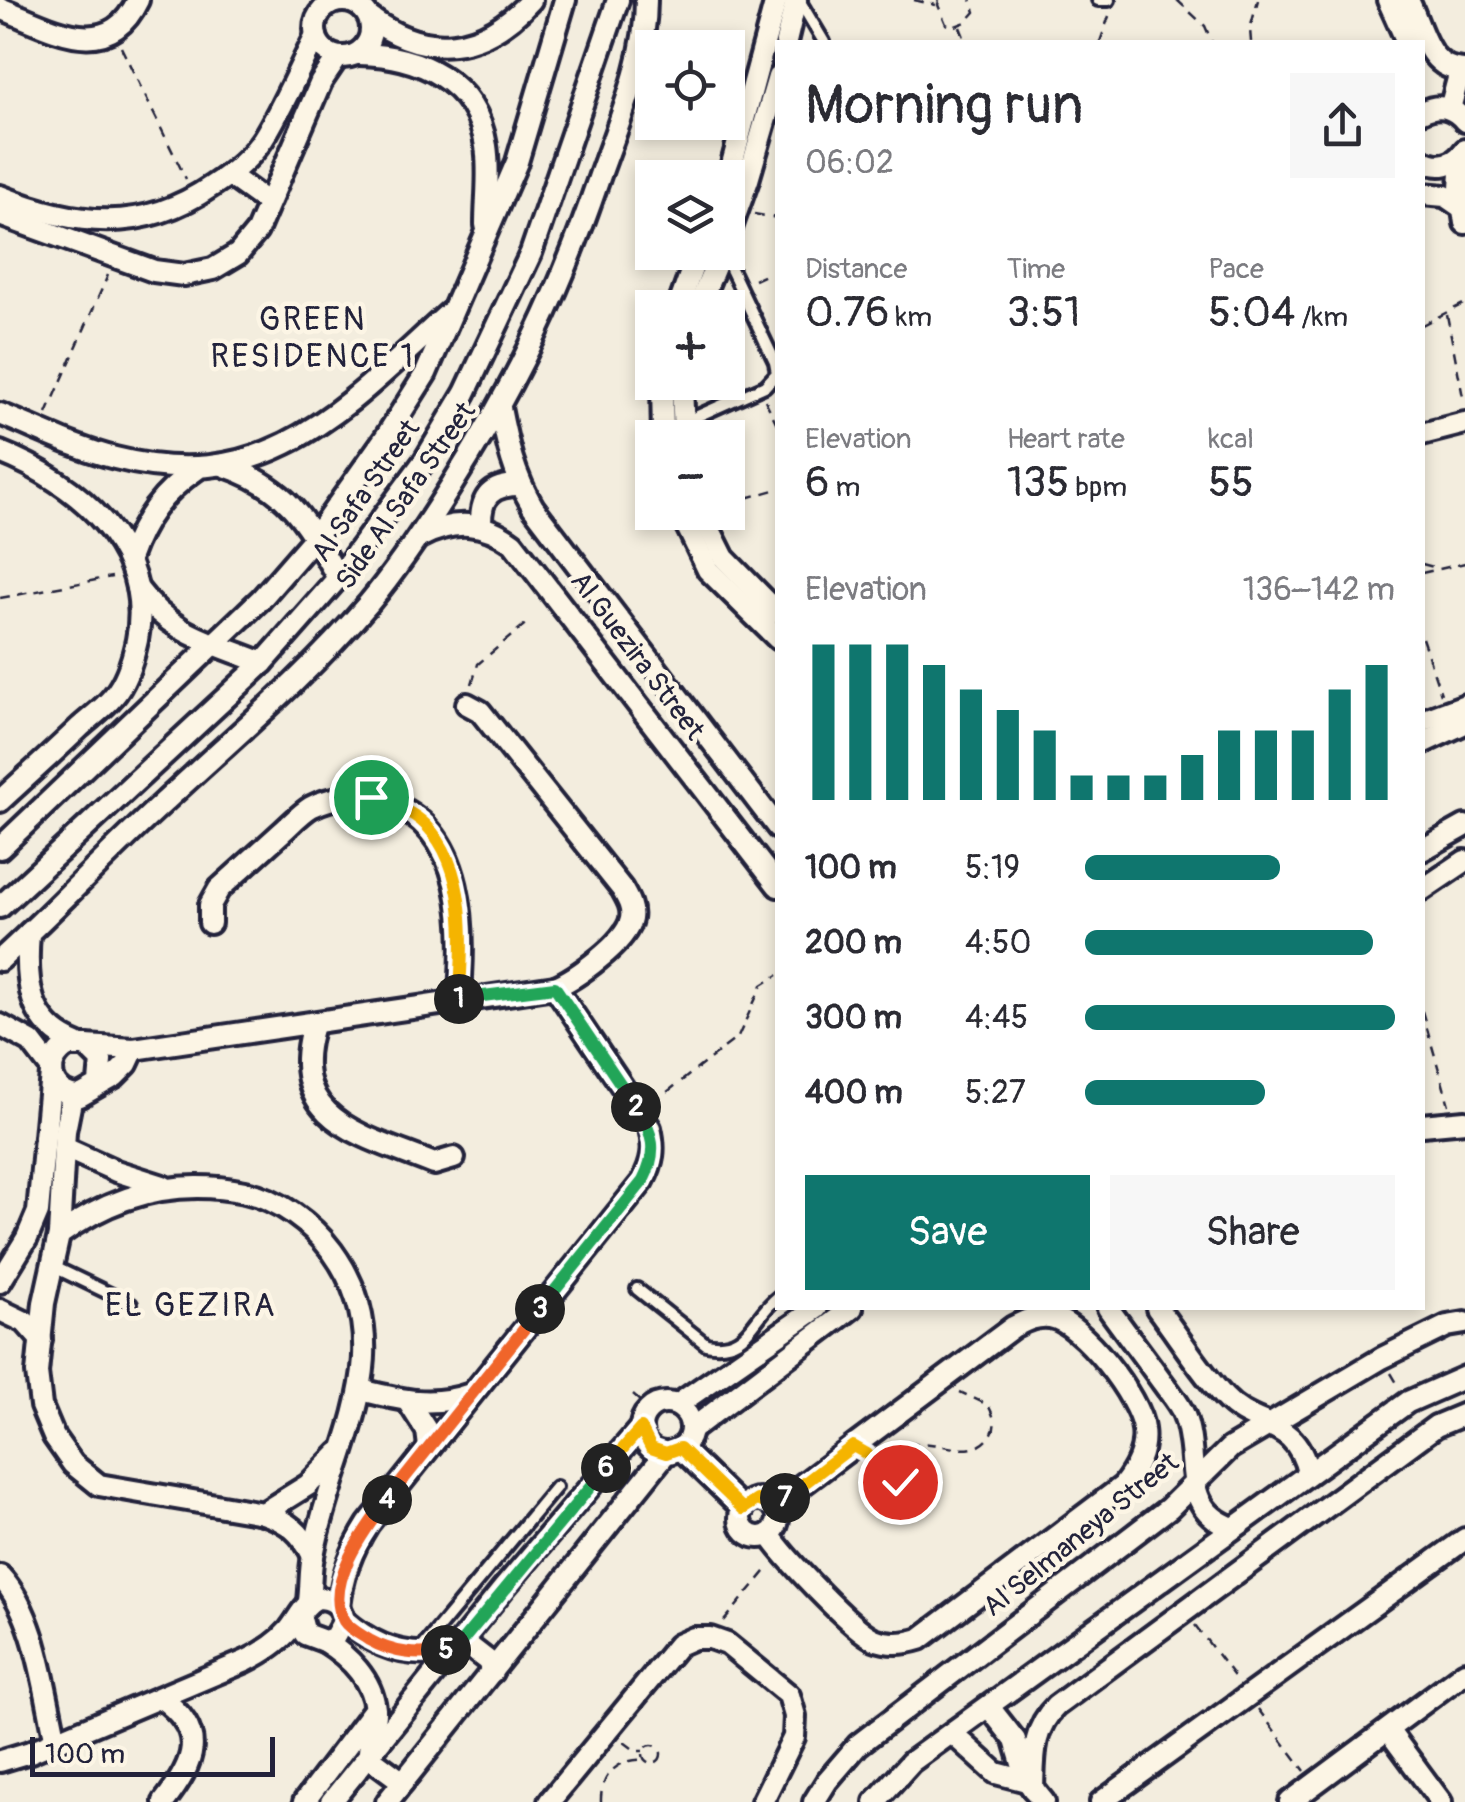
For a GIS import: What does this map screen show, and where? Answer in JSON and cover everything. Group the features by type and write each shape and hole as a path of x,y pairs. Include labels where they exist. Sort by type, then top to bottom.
{"street":[{"path":"0,8 70,35 92,38 114,32 129,19 138,0"},
{"path":"0,196 60,217 95,222 130,220 164,212 196,198 229,175 262,140 318,17 334,2 344,0 364,8 384,28 434,46 462,44 488,36 511,21 530,0"},
{"name":"Al Safa Street","path":"0,848 261,599 314,537 426,374 517,162 565,0"},
{"name":"Al Safa Street","path":"0,908 262,662 338,578 425,460 500,324 530,253 618,0"},
{"name":"Side Al Safa Street","path":"0,960 314,663 370,602 418,538 500,408 542,328 582,227 640,59 646,0"},
{"path":"733,160 776,0"},
{"path":"787,40 798,0"},
{"path":"1388,0 1406,40"},
{"path":"1408,0 1432,55 1449,68 1462,70 1457,115 1440,107 1425,111"},
{"path":"0,215 154,270 184,276 213,269 238,254 257,231 321,82 371,37 364,8"},
{"path":"318,17 320,46 348,55 396,56 430,67 470,101 482,124 487,150 485,239"},
{"path":"745,189 771,120 775,95"},
{"path":"1425,160 1457,157"},
{"path":"1425,189 1457,157"},
{"path":"1457,157 1463,215"},
{"path":"229,175 268,204"},
{"path":"1425,193 1445,196 1463,215"},
{"path":"122,257 130,220"},
{"path":"0,414 116,458 197,469 225,466 300,437 333,416 458,304"},
{"name":"Al Guezira Street","path":"500,408 520,486 533,506 773,823"},
{"path":"1425,433 1465,423"},
{"path":"0,452 53,477 83,500 109,528 133,573 170,624 192,637 262,662"},
{"path":"225,466 278,491 299,512 338,578"},
{"path":"0,802 115,696 134,654 138,632 133,573 139,532 173,486 197,469"},
{"path":"418,538 438,528 459,524 481,526 480,509 488,494 503,486 520,486"},
{"name":"Al Guezira Street","path":"481,526 513,543 528,559 775,882"},
{"path":"700,530 724,558 775,635"},
{"path":"749,600 775,612"},
{"path":"115,696 138,718"},
{"path":"29,933 30,988 40,1016 62,1038 82,1045 134,1049 555,987 581,972 624,934 630,920 630,903 472,705"},
{"path":"1425,720 1459,713"},
{"path":"1425,741 1459,713"},
{"path":"136,779 160,805"},
{"path":"210,923 210,905 219,889 309,808 340,798 371,797 401,807 426,826 445,851 462,926 458,1002"},
{"path":"742,840 773,823"},
{"path":"1425,848 1465,826"},
{"path":"1425,888 1465,861"},
{"path":"324,1642 334,1638 342,1613 342,1577 352,1549 428,1447 643,1181 652,1164 650,1128 555,987"},
{"path":"10,1029 40,1016"},
{"path":"313,1024 305,1052 307,1080 319,1106 340,1126 434,1164 454,1158"},
{"path":"10,1029 39,1050 54,1084 72,1096 88,1094 115,1076 134,1049"},
{"path":"0,1282 38,1212 51,1071 59,1051 82,1045"},
{"path":"82,1045 101,1061 100,1083"},
{"path":"72,1096 59,1235 37,1373 41,1406 54,1437 74,1464 100,1485 285,1520 302,1535 313,1556"},
{"path":"1425,1124 1459,1121"},
{"path":"65,1148 116,1171 170,1188"},
{"path":"59,1235 100,1208 122,1199 170,1188 211,1186 252,1193 289,1210 321,1236 346,1270 361,1308 366,1349 361,1390 313,1556 305,1634 342,1653 368,1688 374,1709 370,1757"},
{"path":"0,1310 26,1322 41,1340"},
{"path":"677,1406 814,1310"},
{"path":"387,1802 679,1444 849,1310"},
{"path":"1109,1310 1184,1412 1197,1498 1206,1512 1233,1528"},
{"path":"1158,1310 1222,1396 1236,1409 1274,1424 1298,1444 1308,1473"},
{"path":"1051,1317 1070,1324 1085,1337 1138,1410 1144,1430 1136,1470 1123,1486 920,1639 907,1643 894,1644 868,1636 775,1544 749,1534 741,1523 743,1509 757,1500 774,1506 1013,1327 1031,1318 1051,1317"},
{"name":"Al Selmaneya Street","path":"814,1802 858,1745 882,1724 1169,1508 1230,1448 1382,1358 1447,1326 1465,1324"},
{"path":"876,1802 912,1762 1308,1473 1408,1402 1465,1377"},
{"path":"361,1390 409,1403 441,1402 472,1393"},
{"path":"409,1403 420,1415 428,1447"},
{"path":"331,1802 645,1418 662,1403 677,1406 688,1416 679,1444"},
{"path":"1034,1790 1038,1731 1044,1717 1056,1706 1436,1426 1465,1414"},
{"path":"645,1418 651,1448 679,1444"},
{"path":"679,1444 743,1509"},
{"path":"263,1513 308,1485 344,1447"},
{"path":"774,1506 778,1521 775,1544"},
{"path":"1101,1802 1465,1539"},
{"path":"0,1576 12,1588 26,1615 56,1741"},
{"path":"0,1760 9,1760 161,1698 268,1650 305,1608 326,1598 378,1644 418,1654 458,1646 480,1652 492,1672"},
{"path":"550,1802 678,1645 694,1638 710,1638 727,1644 789,1695 795,1716 794,1736 762,1802"},
{"path":"1299,1799 1465,1672"},
{"path":"161,1698 185,1720 193,1752 186,1774 164,1802"},
{"path":"989,1707 1016,1740 1034,1790"},
{"path":"304,1802 374,1709"},
{"path":"1388,1730 1441,1802"},
{"path":"953,1734 996,1773 1034,1790"},
{"path":"370,1757 403,1782"}],"lane":[{"path":"798,0 823,40"},
{"path":"1098,0 1109,0"},
{"path":"730,270 775,365"},
{"path":"703,420 775,379"},
{"path":"52,1266 131,1304"},
{"path":"637,1290 706,1344 720,1347 740,1340 756,1326 765,1307 775,1299"},
{"path":"418,1654 556,1487"}],"path":[{"path":"914,0 938,2 946,24 960,25 975,12 971,0"},
{"path":"1177,0 1205,26 1211,40"},
{"path":"1251,40 1258,0"},
{"path":"1101,40 1109,16"},
{"path":"960,25 965,40"},
{"path":"114,32 196,198"},
{"path":"745,212 775,217"},
{"path":"40,430 122,257"},
{"path":"1425,324 1465,303"},
{"path":"1446,315 1465,409"},
{"path":"760,389 775,420"},
{"path":"745,497 775,489"},
{"path":"1425,573 1465,563"},
{"path":"1425,565 1438,568"},
{"path":"0,598 133,573"},
{"path":"472,705 472,678 478,664 530,621"},
{"path":"1425,644 1459,713"},
{"path":"640,1112 738,1037 762,985 775,978"},
{"path":"1425,1020 1459,1121"},
{"path":"1382,1358 1408,1402"},
{"path":"894,1478 894,1464 914,1444 970,1448 994,1432 992,1413 980,1399 934,1385"},
{"path":"633,1395 645,1418"},
{"path":"853,1446 867,1454 886,1479"},
{"path":"886,1479 900,1482 902,1490 893,1497 886,1496 882,1489 886,1479"},
{"path":"710,1638 775,1544"},
{"path":"601,1802 602,1787 611,1771 626,1761 653,1763 660,1753 655,1746 644,1751 628,1748 613,1724"},
{"path":"644,1751 645,1760"}],"district":[{"name":"GREEN RESIDENCE 1","path":"313,338"},
{"name":"EL GEZIRA","path":"191,1306"}],"route":[{"path":"371,797 401,807 426,826 445,851 462,926 458,1002 555,987 650,1128 654,1146 652,1164 643,1181 368,1524 352,1549 342,1577 340,1606 344,1620 360,1634 397,1651 418,1654 458,1646 641,1428 651,1448 666,1453 680,1448 743,1509 757,1500 774,1506 853,1446 867,1454 886,1479 900,1482"}]}
